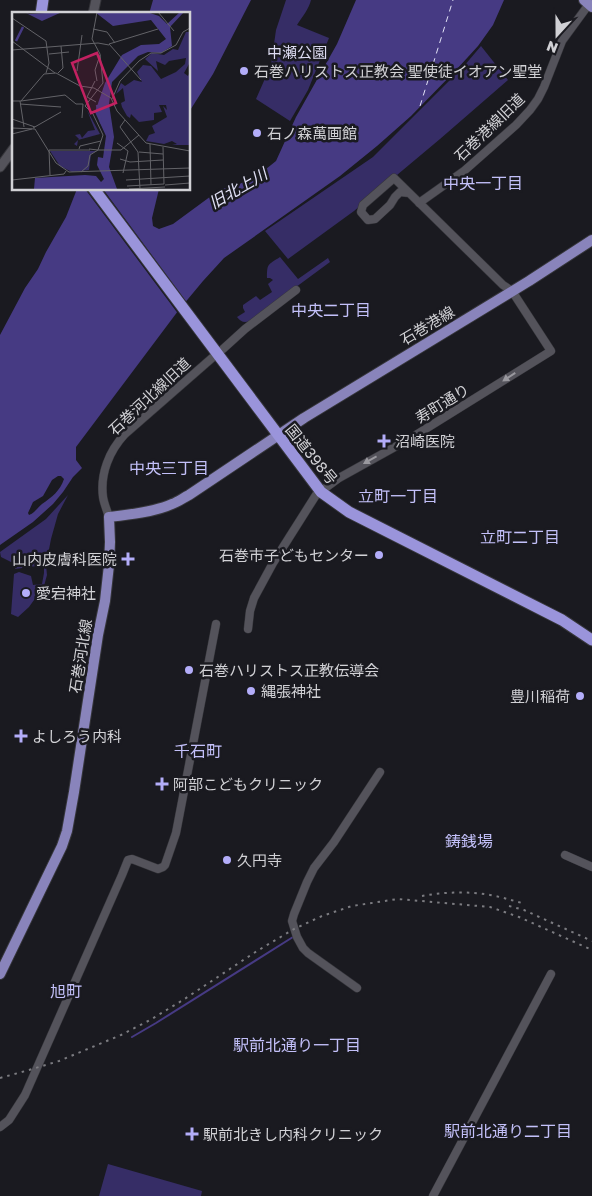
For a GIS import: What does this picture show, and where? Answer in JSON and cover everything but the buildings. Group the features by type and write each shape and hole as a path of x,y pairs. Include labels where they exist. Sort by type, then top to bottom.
{"highway":[{"name":"国道398号","path":"95,190 321,492 348,512 562,620 592,640"}],"main road":[{"path":"0,166 12,151"},
{"name":"石巻港線","path":"278,435 592,240"},
{"path":"109,517 171,505 278,435"},
{"name":"石巻河北線","path":"0,974 62,846 67,831 105,601 109,566 109,517"}],"street":[{"name":"石巻港線旧道","path":"419,203 464,171 530,110 544,87 562,41 588,4"},
{"path":"409,193 400,192 375,219 368,220 361,212 363,205 394,178 503,285 512,291"},
{"path":"223,349 245,329 296,290"},
{"name":"寿町通り","path":"248,629 254,598 273,563 316,495 340,478 411,438 551,351 512,291"},
{"name":"石巻河北線旧道","path":"109,517 104,498 104,470 118,442 212,358"},
{"path":"0,1127 9,1120 25,1095 128,860 132,859 158,869 164,865 176,833 216,624"},
{"path":"357,988 308,953 297,937 292,922 314,868 339,835 380,772"},
{"path":"565,855 592,867"},
{"path":"433,1196 551,974"}],"green space":[{"name":"中瀬公園","path":"286,0 311,0 297,25 329,38 308,90 290,121 256,99 271,65 276,30"},
{"path":"481,46 508,80 354,211 288,259 265,231 373,157 464,66"},
{"path":"280,257 298,279 328,258 330,262 250,321 241,321 237,317 245,312 243,305 256,296 260,300 272,292 268,284 273,280 267,278 267,270 271,263"},
{"path":"68,495 58,514 51,539 44,586 29,607 18,617 11,614 14,574 19,572 31,576 33,585 42,584 44,565 15,569 15,564 1,557 0,552 46,519"},
{"path":"108,1164 202,1191 201,1196 99,1196"}],"water":[{"path":"153,0 251,0 213,74 190,110 190,12 150,12"},
{"name":"旧北上川","path":"356,0 504,0 493,25 478,46 411,116 340,176 224,258 178,311 76,447 76,460 82,468 53,504 33,522 0,545 0,335 66,217 77,190 159,190 152,218 153,226 159,229 173,224 222,188 230,189 261,173 276,161 296,117 337,44","holes":["58,476 64,479 58,490 29,515 28,513 33,502 43,496 52,480"]}],"pier":[{"path":"86,190 104,190 188,304 179,315"}],"waterway":[{"path":"132,1037 293,937"}],"ferry route":[{"path":"420,106 453,0"}],"railway":[{"path":"422,896 447,893 473,893 522,903"},
{"path":"0,1078 59,1061 121,1035 183,1000 294,929 322,916 352,906 398,899 490,907 519,917 592,950"},
{"path":"509,906 524,910 592,941"}],"place":[{"name":"石巻ハリストス正教会 聖使徒イオアン聖堂","path":"244,71"},
{"name":"石ノ森萬画館","path":"257,133"},
{"name":"沼崎医院","path":"384,441"},
{"name":"石巻市子どもセンター","path":"379,555"},
{"name":"山内皮膚科医院","path":"128,559"},
{"name":"愛宕神社","path":"26,593"},
{"name":"石巻ハリストス正教伝導会","path":"189,670"},
{"name":"縄張神社","path":"251,691"},
{"name":"豊川稲荷","path":"580,696"},
{"name":"よしろう内科","path":"21,736"},
{"name":"阿部こどもクリニック","path":"162,784"},
{"name":"久円寺","path":"227,860"},
{"name":"駅前北きし内科クリニック","path":"192,1134"}],"district":[{"name":"中央一丁目","path":"483,183"},
{"name":"中央二丁目","path":"331,310"},
{"name":"中央三丁目","path":"169,468"},
{"name":"立町一丁目","path":"398,496"},
{"name":"立町二丁目","path":"520,537"},
{"name":"千石町","path":"198,751"},
{"name":"鋳銭場","path":"469,841"},
{"name":"旭町","path":"66,991"},
{"name":"駅前北通り一丁目","path":"297,1045"},
{"name":"駅前北通り二丁目","path":"508,1131"}]}
